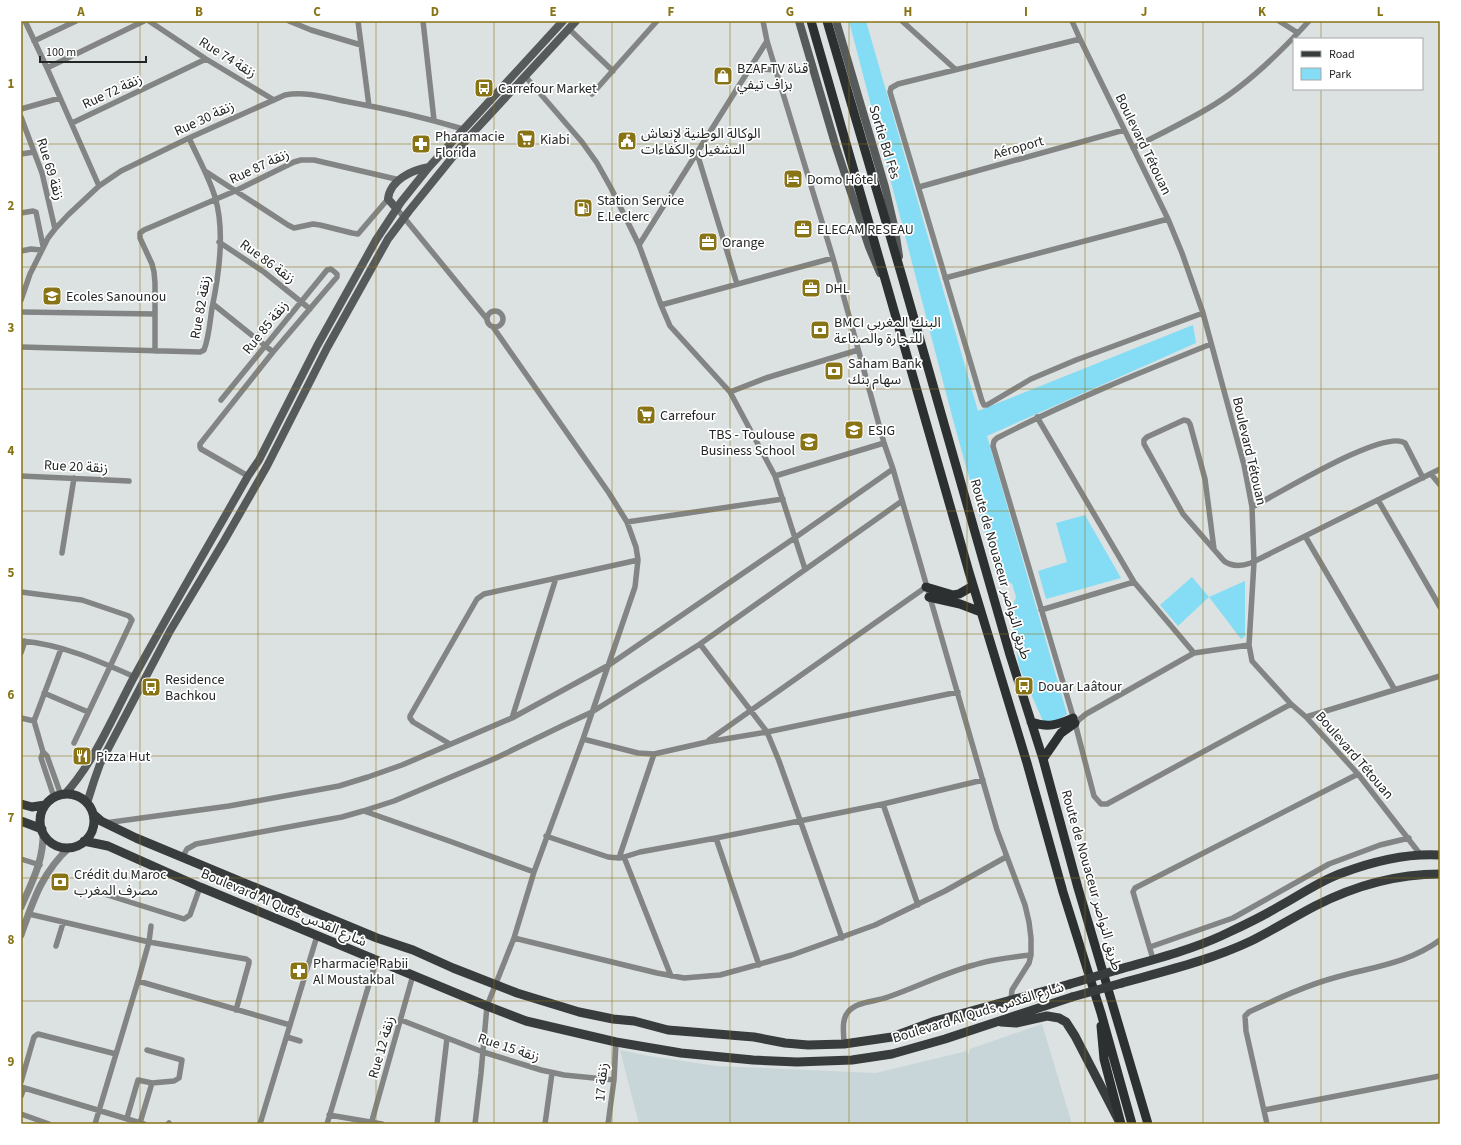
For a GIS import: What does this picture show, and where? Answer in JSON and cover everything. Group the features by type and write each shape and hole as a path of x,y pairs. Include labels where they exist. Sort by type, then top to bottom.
{"highway":[{"name":"Route de Nouaceur طريق النواصر","path":"811,21 981,612 1027,762 1063,892 1101,1013 1132,1124"},
{"name":"Route de Nouaceur طريق النواصر","path":"826,21 901,273 1010,655 1042,759 1078,888 1148,1124"},
{"path":"925,592 959,594 974,586"},
{"path":"925,592 981,612"},
{"path":"1031,722 1042,726 1048,726 1074,720"},
{"path":"1042,759 1061,733 1074,720"},
{"path":"1101,1013 1101,1032 1104,1059 1121,1124"}],"main road":[{"path":"21,804 32,807 45,805 60,795 79,778 248,476 259,460 317,346 376,240 397,209 429,167 463,128 563,21"},
{"path":"87,803 100,764 170,631 224,541 266,466 327,348 384,246 404,218 468,138 576,21"},
{"path":"799,21 836,147 855,205 875,263 879,272 886,281"},
{"name":"Sortie Bd Fès","path":"836,21 885,187 895,230 901,273"},
{"path":"397,209 388,199 389,194 400,180 412,172 429,167"},
{"path":"45,805 41,819 43,830 46,836 54,844 70,847 78,845 84,841 93,829 93,814 87,803 77,796 60,795"},
{"name":"Boulevard Al Quds شارع القدس","path":"93,814 104,823 136,838 183,856 370,935 413,950 453,968 538,1000 572,1010 613,1019 634,1021 668,1030 754,1037 785,1043 808,1044 844,1044 892,1037 935,1021 1117,970 1220,937 1278,908 1313,887 1342,873 1398,856 1420,854 1440,855"},
{"path":"21,821 43,830"},
{"name":"Boulevard Al Quds شارع القدس","path":"84,841 108,846 200,887 376,961 526,1021 616,1042 681,1053 753,1060 797,1062 852,1060 892,1054 944,1039 1072,997 1220,954 1251,941 1316,905 1369,884 1393,878 1423,874 1440,874"},
{"path":"998,1022 1016,1023 1047,1016 1059,1018 1066,1022 1076,1036 1121,1124"}],"street":[{"path":"25,21 99,186"},
{"path":"34,41 76,21"},
{"path":"47,68 144,21"},
{"name":"Rue 74 زنقة","path":"149,21 206,59 274,100"},
{"path":"289,21 311,30 360,45"},
{"path":"358,21 369,106"},
{"path":"423,21 434,120"},
{"path":"592,94 657,21"},
{"path":"763,21 776,70 833,258 884,443 902,501 925,592 958,692 1006,857 1020,892 1029,922 1031,955 1029,963 1012,990 1011,999"},
{"path":"902,21 955,69"},
{"name":"Boulevard Tétouan","path":"1072,21 1168,219 1182,253 1203,313 1244,465 1252,507 1254,562 1249,645 1252,661 1358,774 1420,854"},
{"path":"1279,21 1298,33"},
{"path":"1134,148 1208,108 1230,93 1258,71 1309,21"},
{"path":"568,29 613,71"},
{"path":"1080,39 955,69 898,84 891,88 890,92 919,187 944,278 982,401 986,405 1031,379 1076,360 1203,313"},
{"path":"639,245 768,41"},
{"name":"Rue 72 زنقة","path":"72,123 206,59"},
{"path":"750,68 776,70"},
{"path":"525,76 582,142 597,163 639,245 670,326 730,392 775,476 796,537 805,569"},
{"name":"Rue 30 زنقة","path":"21,300 30,274 42,248 55,229 99,186 121,171 189,138 274,100 294,94 305,94 369,106 463,128"},
{"path":"21,109 60,98"},
{"name":"Rue 69 زنقة","path":"21,117 46,186 55,229"},
{"name":"Aéroport","path":"919,187 1124,130"},
{"name":"Rue 82 زنقة","path":"21,347 200,352 204,350 219,268 218,218 215,198 205,171 189,138"},
{"path":"21,154 34,152"},
{"path":"697,153 737,284"},
{"name":"Rue 87 زنقة","path":"155,314 154,272 140,238 140,233 144,230 215,198 235,191 294,162 307,159 400,180"},
{"path":"205,171 294,228 313,224 358,234 388,199"},
{"path":"397,209 487,319 489,324 493,327 627,522 633,538 638,560 635,586 609,665 546,836 514,938 487,1006 475,1124"},
{"path":"21,213 36,212 42,248 21,251"},
{"path":"944,278 1168,219"},
{"name":"Rue 86 زنقة","path":"219,242 256,266 310,309"},
{"path":"661,304 833,258"},
{"name":"Rue 85 زنقة","path":"221,400 327,270 331,269 337,276 310,309"},
{"path":"213,304 273,352"},
{"path":"248,476 202,449 200,446 273,352 310,309"},
{"path":"487,319 491,312 496,311 501,314 503,319 501,324 497,327 493,327"},
{"path":"21,312 155,314 155,351"},
{"path":"1211,344 1110,384 1037,417 997,438 994,441 993,446 1074,720 1094,796 1101,804 1107,804 1291,704"},
{"path":"730,392 766,378 858,350"},
{"path":"1037,417 1134,582 1194,653"},
{"path":"1214,549 1206,479 1190,424 1188,421 1184,420 1147,437 1144,442 1183,514 1224,561 1231,565 1240,566 1254,562 1440,469"},
{"path":"1252,507 1357,452 1393,441 1400,440 1405,443 1423,478"},
{"path":"775,476 884,443"},
{"path":"104,823 221,807 339,786 402,765 512,718 609,665 893,470"},
{"path":"1431,474 1440,485"},
{"name":"Rue 20 زنقة","path":"21,476 129,481"},
{"path":"62,553 74,478"},
{"path":"627,522 783,498"},
{"path":"1378,500 1440,607"},
{"path":"183,856 187,849 196,844 342,817 394,801 496,758 592,712 700,644 902,501"},
{"path":"1306,536 1394,690"},
{"path":"450,744 413,722 410,716 475,602 480,596 638,560"},
{"path":"512,718 556,578"},
{"path":"1041,610 1134,582"},
{"path":"21,592 82,600 130,617 133,621 74,743"},
{"path":"707,742 925,592"},
{"path":"21,653 23,641 62,649 135,676"},
{"path":"700,644 767,732 779,761 842,938"},
{"path":"1074,720 1194,653 1249,645"},
{"path":"60,795 47,756 43,752 34,721 62,649"},
{"path":"1306,717 1440,676"},
{"path":"583,739 638,753 654,754 958,692"},
{"path":"44,694 88,712"},
{"path":"21,718 34,721"},
{"path":"654,754 621,858 671,976"},
{"path":"1153,959 1133,892 1135,888 1358,774"},
{"path":"546,836 608,857 621,858 640,852 883,804 983,780"},
{"path":"883,804 918,905"},
{"path":"363,811 534,872"},
{"path":"21,907 40,864 43,849 43,830"},
{"path":"716,838 759,965"},
{"path":"1150,947 1233,918 1329,864 1380,846 1409,838"},
{"path":"21,935 39,887 56,859 70,847"},
{"path":"514,938 671,976 684,978 720,975 792,956 875,925 918,905 1006,857"},
{"path":"21,859 40,864"},
{"path":"101,893 184,919 190,915 200,887"},
{"path":"29,914 149,942 248,960 249,963 236,1010"},
{"path":"56,946 63,923"},
{"path":"95,1124 138,981 152,926"},
{"path":"260,1124 317,936"},
{"path":"1267,1124 1246,1031 1245,1016 1249,1012 1324,981 1403,960 1425,950 1440,940"},
{"path":"844,1044 845,1015 854,1007 884,999 974,964 1000,958 1031,955"},
{"path":"327,1124 376,961"},
{"name":"Rue 12 زنقة","path":"371,1123 413,976"},
{"path":"138,981 290,1025"},
{"name":"Rue 15 زنقة","path":"401,1020 482,1052 552,1073 614,1080"},
{"path":"21,1096 22,1085 34,1037 38,1034 116,1054"},
{"path":"286,1037 300,1041"},
{"path":"437,1124 447,1038"},
{"name":"زنقة 17","path":"608,1124 614,1080 616,1042"},
{"path":"127,1118 138,1080 152,1083 174,1081 179,1078 183,1062 181,1059 147,1050"},
{"path":"1264,1110 1438,1076 1440,1072"},
{"path":"545,1124 552,1073"},
{"path":"22,1085 142,1123 152,1083"},
{"path":"21,1114 49,1124"},
{"path":"329,1115 382,1124"}],"shaded area":[{"path":"1042,1024 1072,1124 639,1124 620,1050 649,1056 717,1066 876,1073 967,1051 968,1056 970,1049"}],"green space":[{"path":"849,21 866,21 978,411 1193,325 1196,343 987,436 1067,714 1057,721 1043,721 1019,667 1011,612 1016,597 1012,584 995,571 952,416"},
{"path":"1085,515 1121,578 1046,599 1038,571 1067,562 1056,523"},
{"path":"1192,577 1209,597 1178,626 1160,605"},
{"path":"1245,581 1245,636 1241,639 1209,597"}],"place":[{"name":"BZAF TV قناة بزاف تيفي","path":"723,76"},
{"name":"Carrefour Market","path":"484,88"},
{"name":"Kiabi","path":"526,139"},
{"name":"الوكالة الوطنية لإنعاش التشغيل والكفاءات","path":"627,141"},
{"name":"Pharamacie Florida","path":"421,144"},
{"name":"Domo Hôtel","path":"793,179"},
{"name":"Station Service E.Leclerc","path":"583,208"},
{"name":"ELECAM RESEAU","path":"803,229"},
{"name":"Orange","path":"708,242"},
{"name":"DHL","path":"811,288"},
{"name":"Ecoles Sanounou","path":"52,296"},
{"name":"BMCI البنك المغربي للتجارة والصناعة","path":"820,330"},
{"name":"Saham Bank سهام بنك","path":"834,371"},
{"name":"Carrefour","path":"646,415"},
{"name":"ESIG","path":"854,430"},
{"name":"TBS - Toulouse Business School","path":"809,442"},
{"name":"Douar Laâtour","path":"1024,686"},
{"name":"Residence Bachkou","path":"151,687"},
{"name":"Pizza Hut","path":"82,756"},
{"name":"Crédit du Maroc مصرف المغرب","path":"60,882"},
{"name":"Pharmacie Rabii Al Moustakbal","path":"299,971"}]}
